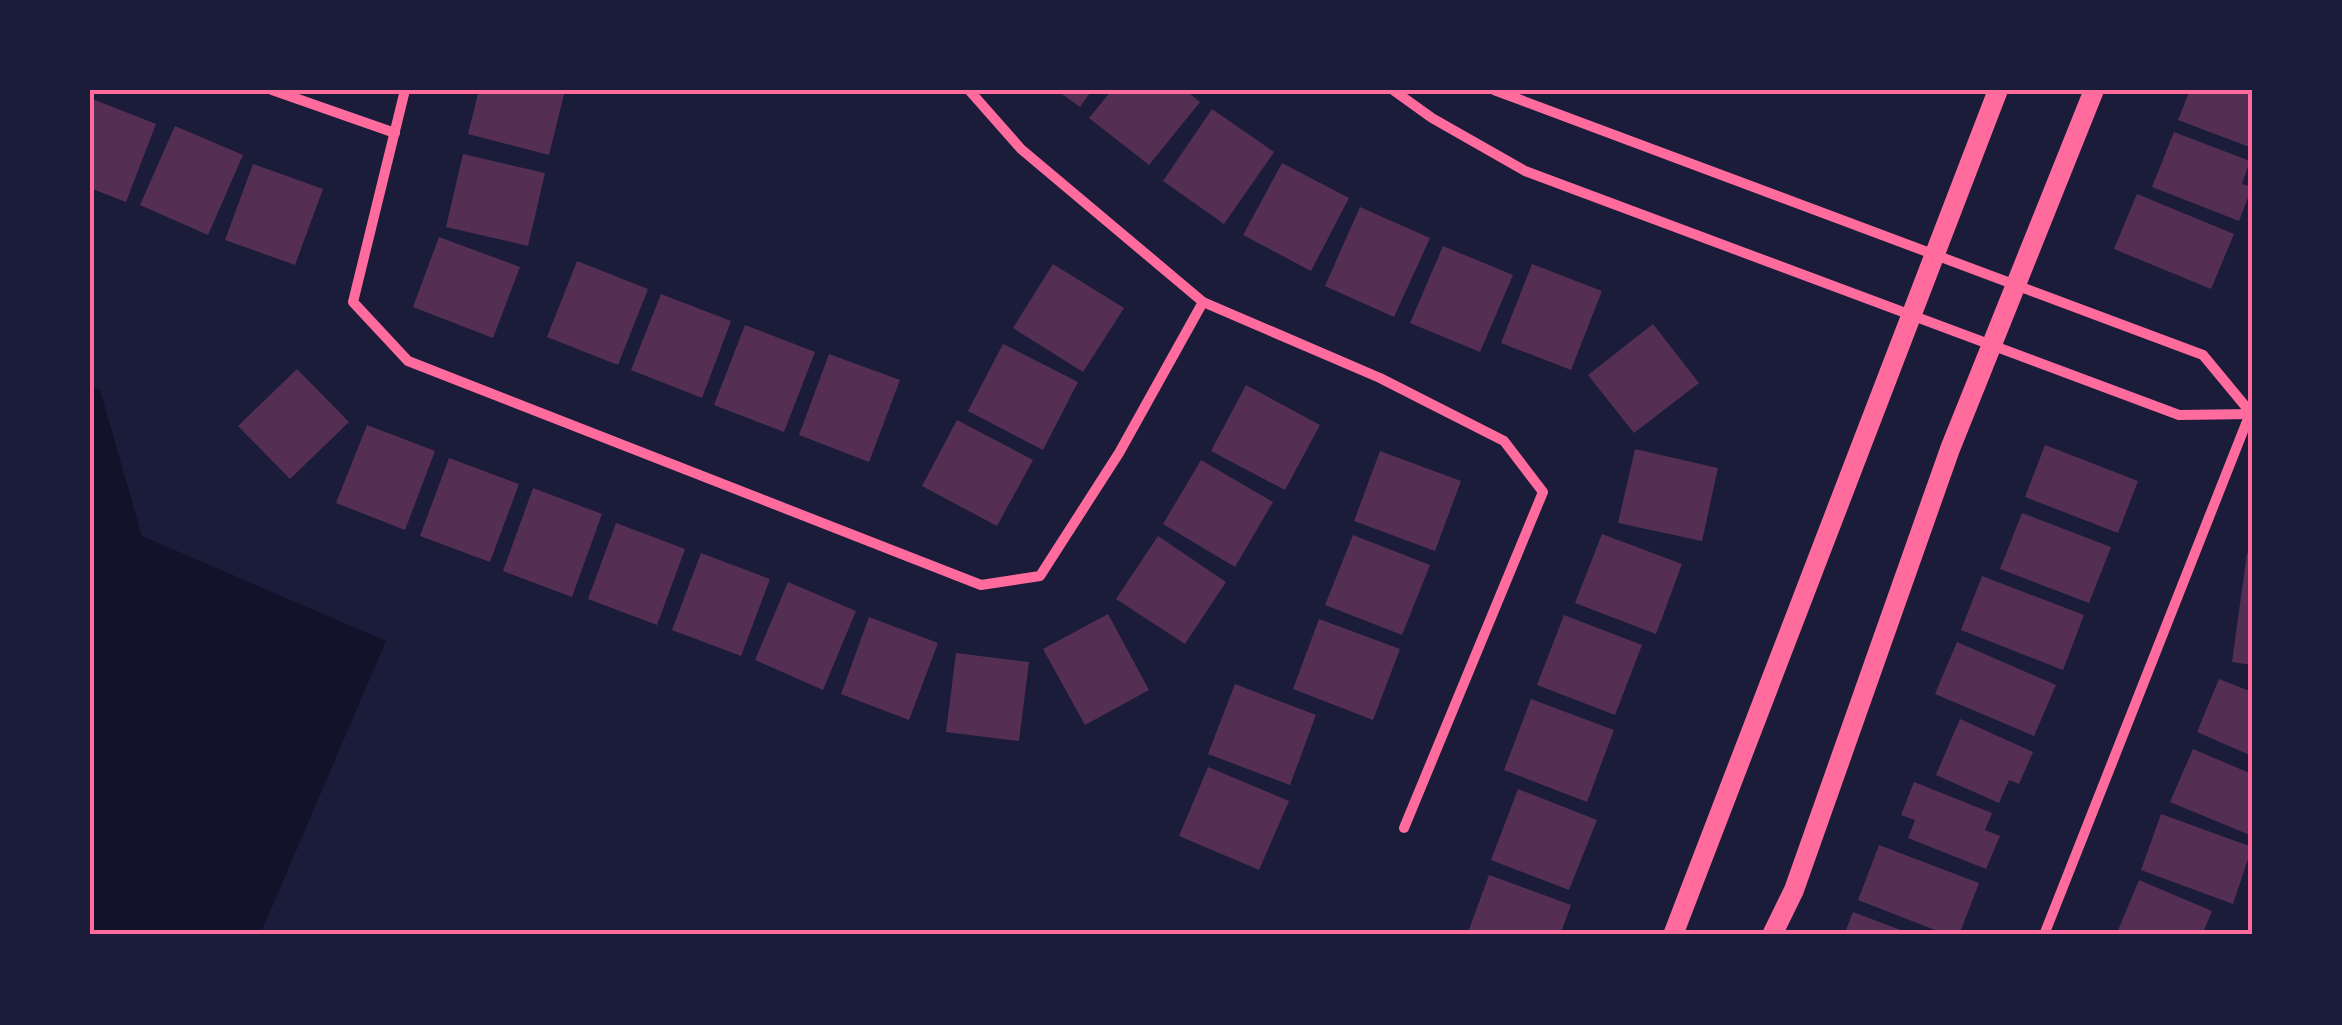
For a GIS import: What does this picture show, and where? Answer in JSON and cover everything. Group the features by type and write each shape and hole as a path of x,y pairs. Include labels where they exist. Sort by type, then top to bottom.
{"main road":[{"path":"1673,935 1998,90"},
{"path":"1772,935 1794,890 1944,467 2094,90"}],"street":[{"path":"272,90 395,133"},
{"path":"405,90 353,302 408,361 981,584 1040,576 1120,452 1203,302"},
{"path":"969,90 1021,149 1203,302 1380,378 1504,441 1543,492 1404,828"},
{"path":"1394,90 1432,118 1525,172 2179,415 2252,412"},
{"path":"1494,90 2203,355 2252,412"},
{"path":"2044,935 2252,412"}],"shaded area":[{"path":"90,386 100,390 142,536 386,641 260,935 90,935"}],"building":[{"path":"479,90 565,90 549,155 468,134"},
{"path":"1056,90 1092,90 1080,107"},
{"path":"1112,90 1185,90 1200,102 1149,165 1089,118"},
{"path":"2190,90 2252,90 2252,148 2178,120"},
{"path":"90,98 156,124 126,202 90,188"},
{"path":"1212,109 1274,152 1224,224 1163,181"},
{"path":"175,126 243,155 208,235 140,205"},
{"path":"2174,132 2250,161 2242,184 2252,187 2239,221 2152,187"},
{"path":"463,154 545,173 528,246 446,227"},
{"path":"1282,163 1349,198 1311,271 1243,235"},
{"path":"253,164 323,189 295,265 225,240"},
{"path":"2137,194 2234,234 2211,289 2114,249"},
{"path":"1360,207 1430,238 1394,317 1325,286"},
{"path":"439,237 520,267 493,338 413,307"},
{"path":"1443,246 1513,275 1480,352 1410,323"},
{"path":"577,261 648,289 618,365 547,337"},
{"path":"1053,264 1124,308 1083,372 1013,328"},
{"path":"1532,264 1602,291 1571,370 1501,343"},
{"path":"661,294 731,321 702,398 631,370"},
{"path":"1653,324 1699,383 1634,433 1588,375"},
{"path":"745,325 815,352 784,432 714,405"},
{"path":"1003,344 1078,382 1043,450 968,411"},
{"path":"829,354 900,380 869,462 799,435"},
{"path":"297,369 349,422 290,479 238,426"},
{"path":"1246,385 1320,425 1285,490 1211,451"},
{"path":"957,420 1033,460 997,526 922,486"},
{"path":"367,425 435,451 405,530 336,503"},
{"path":"2045,445 2138,481 2118,533 2025,497"},
{"path":"1635,449 1718,468 1702,541 1618,523"},
{"path":"1380,451 1461,481 1435,551 1354,521"},
{"path":"449,458 519,484 490,562 420,536"},
{"path":"1201,460 1273,502 1235,567 1163,524"},
{"path":"533,488 602,514 572,597 503,571"},
{"path":"2022,513 2111,547 2089,603 2000,569"},
{"path":"616,523 685,549 657,625 588,599"},
{"path":"1602,534 1682,564 1656,634 1575,603"},
{"path":"1353,535 1430,565 1402,635 1325,605"},
{"path":"1158,536 1226,582 1185,644 1116,599"},
{"path":"701,553 770,579 741,656 672,630"},
{"path":"2247,553 2252,554 2252,665 2232,662"},
{"path":"1982,576 2084,615 2063,670 1961,630"},
{"path":"788,582 856,611 823,690 755,660"},
{"path":"1108,614 1149,690 1085,725 1043,649"},
{"path":"1564,615 1642,645 1615,715 1537,685"},
{"path":"869,617 938,643 909,720 841,694"},
{"path":"1319,619 1400,649 1373,720 1293,689"},
{"path":"1957,642 2056,685 2034,736 1935,694"},
{"path":"956,653 1029,662 1019,741 946,732"},
{"path":"2219,679 2252,692 2252,756 2197,732"},
{"path":"1235,684 1316,715 1290,785 1208,754"},
{"path":"1531,699 1614,730 1587,802 1504,770"},
{"path":"1960,719 2033,752 2019,784 2009,780 1999,803 1936,775"},
{"path":"2193,749 2252,774 2252,836 2170,802"},
{"path":"1208,767 1289,801 1259,870 1179,836"},
{"path":"1914,782 1992,813 1985,830 2000,836 1986,869 1908,838 1915,820 1901,815"},
{"path":"1518,789 1597,820 1569,890 1491,860"},
{"path":"2161,814 2252,847 2233,904 2141,870"},
{"path":"1879,845 1979,883 1959,935 1948,935 1858,900"},
{"path":"1489,875 1571,905 1560,935 1467,935"},
{"path":"2139,880 2212,911 2202,935 2116,935"},
{"path":"1853,912 1914,935 1844,935"}]}
